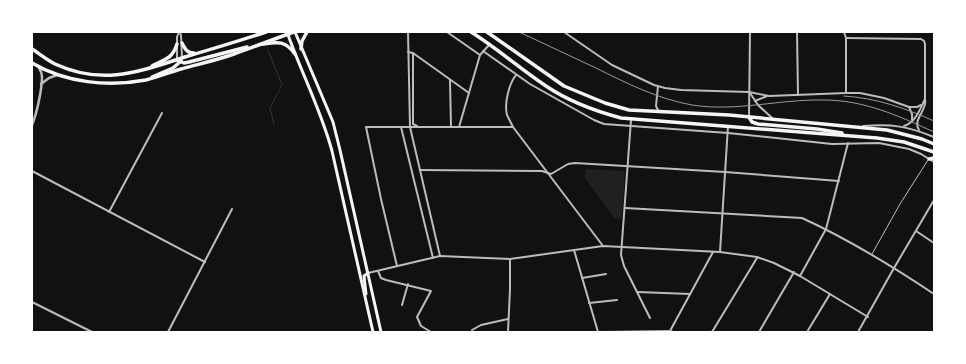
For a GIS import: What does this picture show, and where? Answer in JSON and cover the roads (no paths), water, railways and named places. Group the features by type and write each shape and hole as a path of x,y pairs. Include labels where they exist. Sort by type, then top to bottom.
{"main road":[{"path":"33,49 56,64 84,73 117,76 146,70 180,60 266,32"},
{"path":"32,63 63,76 100,83 120,84 148,79 233,54 294,32 332,122 340,150 380,332"},
{"path":"301,49 302,41 307,32"},
{"path":"471,32 546,86 599,112 631,120 877,138 904,142 934,152"},
{"path":"487,32 556,81 573,90 620,108 629,110 749,117 856,127 900,133 933,144"},
{"path":"288,33 295,54 326,128 373,332"},
{"path":"182,43 187,51 191,53 198,53"},
{"path":"180,60 189,62 235,49 256,45 282,43 291,49 295,54"},
{"path":"146,70 170,57 174,53 177,44"},
{"path":"148,79 177,66 180,60"},
{"path":"749,117 752,122 758,124 817,129 850,136"},
{"path":"929,159 934,158"},
{"path":"366,301 364,276 368,273"}],"street":[{"path":"179,32 182,43 180,60"},
{"path":"179,32 177,44 180,60"},
{"path":"408,32 410,127 440,256"},
{"path":"447,32 480,55"},
{"path":"564,32 612,65 658,86 680,90 749,92 769,96 846,92 878,97 909,107 917,107 923,102"},
{"path":"749,117 750,32"},
{"path":"797,32 798,95"},
{"path":"844,32 846,38 846,92"},
{"path":"846,38 921,39 924,41 926,102 917,122 917,129 921,132"},
{"path":"459,127 480,55 489,45"},
{"path":"483,51 530,84 594,120 604,124 728,132 832,144 848,143 898,146 921,154 934,162"},
{"path":"408,52 413,53 469,93"},
{"path":"413,53 413,124 418,127"},
{"path":"32,125 36,115 42,75 36,65"},
{"path":"517,74 508,95 506,109 513,127 603,246"},
{"path":"41,85 52,76 63,76"},
{"path":"450,80 451,127"},
{"path":"658,86 656,106 657,110 660,111"},
{"path":"749,92 755,101 774,120"},
{"path":"755,101 769,96"},
{"path":"902,126 912,121 920,111 925,99"},
{"path":"909,107 912,114 912,121"},
{"path":"109,212 162,112"},
{"path":"631,120 621,247 622,261 650,318"},
{"path":"856,127 882,125 902,126 934,137"},
{"path":"720,252 728,126"},
{"path":"397,266 366,127 513,127"},
{"path":"401,127 432,258"},
{"path":"800,276 826,229 848,143"},
{"path":"420,170 542,171 551,174 568,164 575,163 725,172 839,181"},
{"path":"32,171 205,262"},
{"path":"858,332 894,268 934,202"},
{"path":"625,208 722,215 802,218 872,254 934,294"},
{"path":"168,332 232,209"},
{"path":"916,231 934,243"},
{"path":"368,273 440,256 510,259 603,246 720,252 757,257 774,263 794,272 868,316"},
{"path":"574,250 598,332"},
{"path":"603,332 671,331 713,252"},
{"path":"712,332 757,257"},
{"path":"508,332 510,259"},
{"path":"378,271 381,278 386,280 431,290 417,317 421,326 432,332"},
{"path":"758,332 794,272"},
{"path":"582,278 606,274"},
{"path":"402,305 408,284"},
{"path":"638,292 690,294"},
{"path":"807,332 830,294"},
{"path":"589,303 617,300"},
{"path":"32,302 92,332"},
{"path":"472,330 481,325 508,319"}],"lane":[{"path":"872,254 900,204 929,159"}],"waterway":[{"path":"268,50 282,85 270,108 274,125"}],"railway":[{"path":"519,32 631,85 655,95 679,102 708,107 725,107 808,100 839,101 881,110 934,132"},
{"path":"844,96 890,104 934,121"}]}
